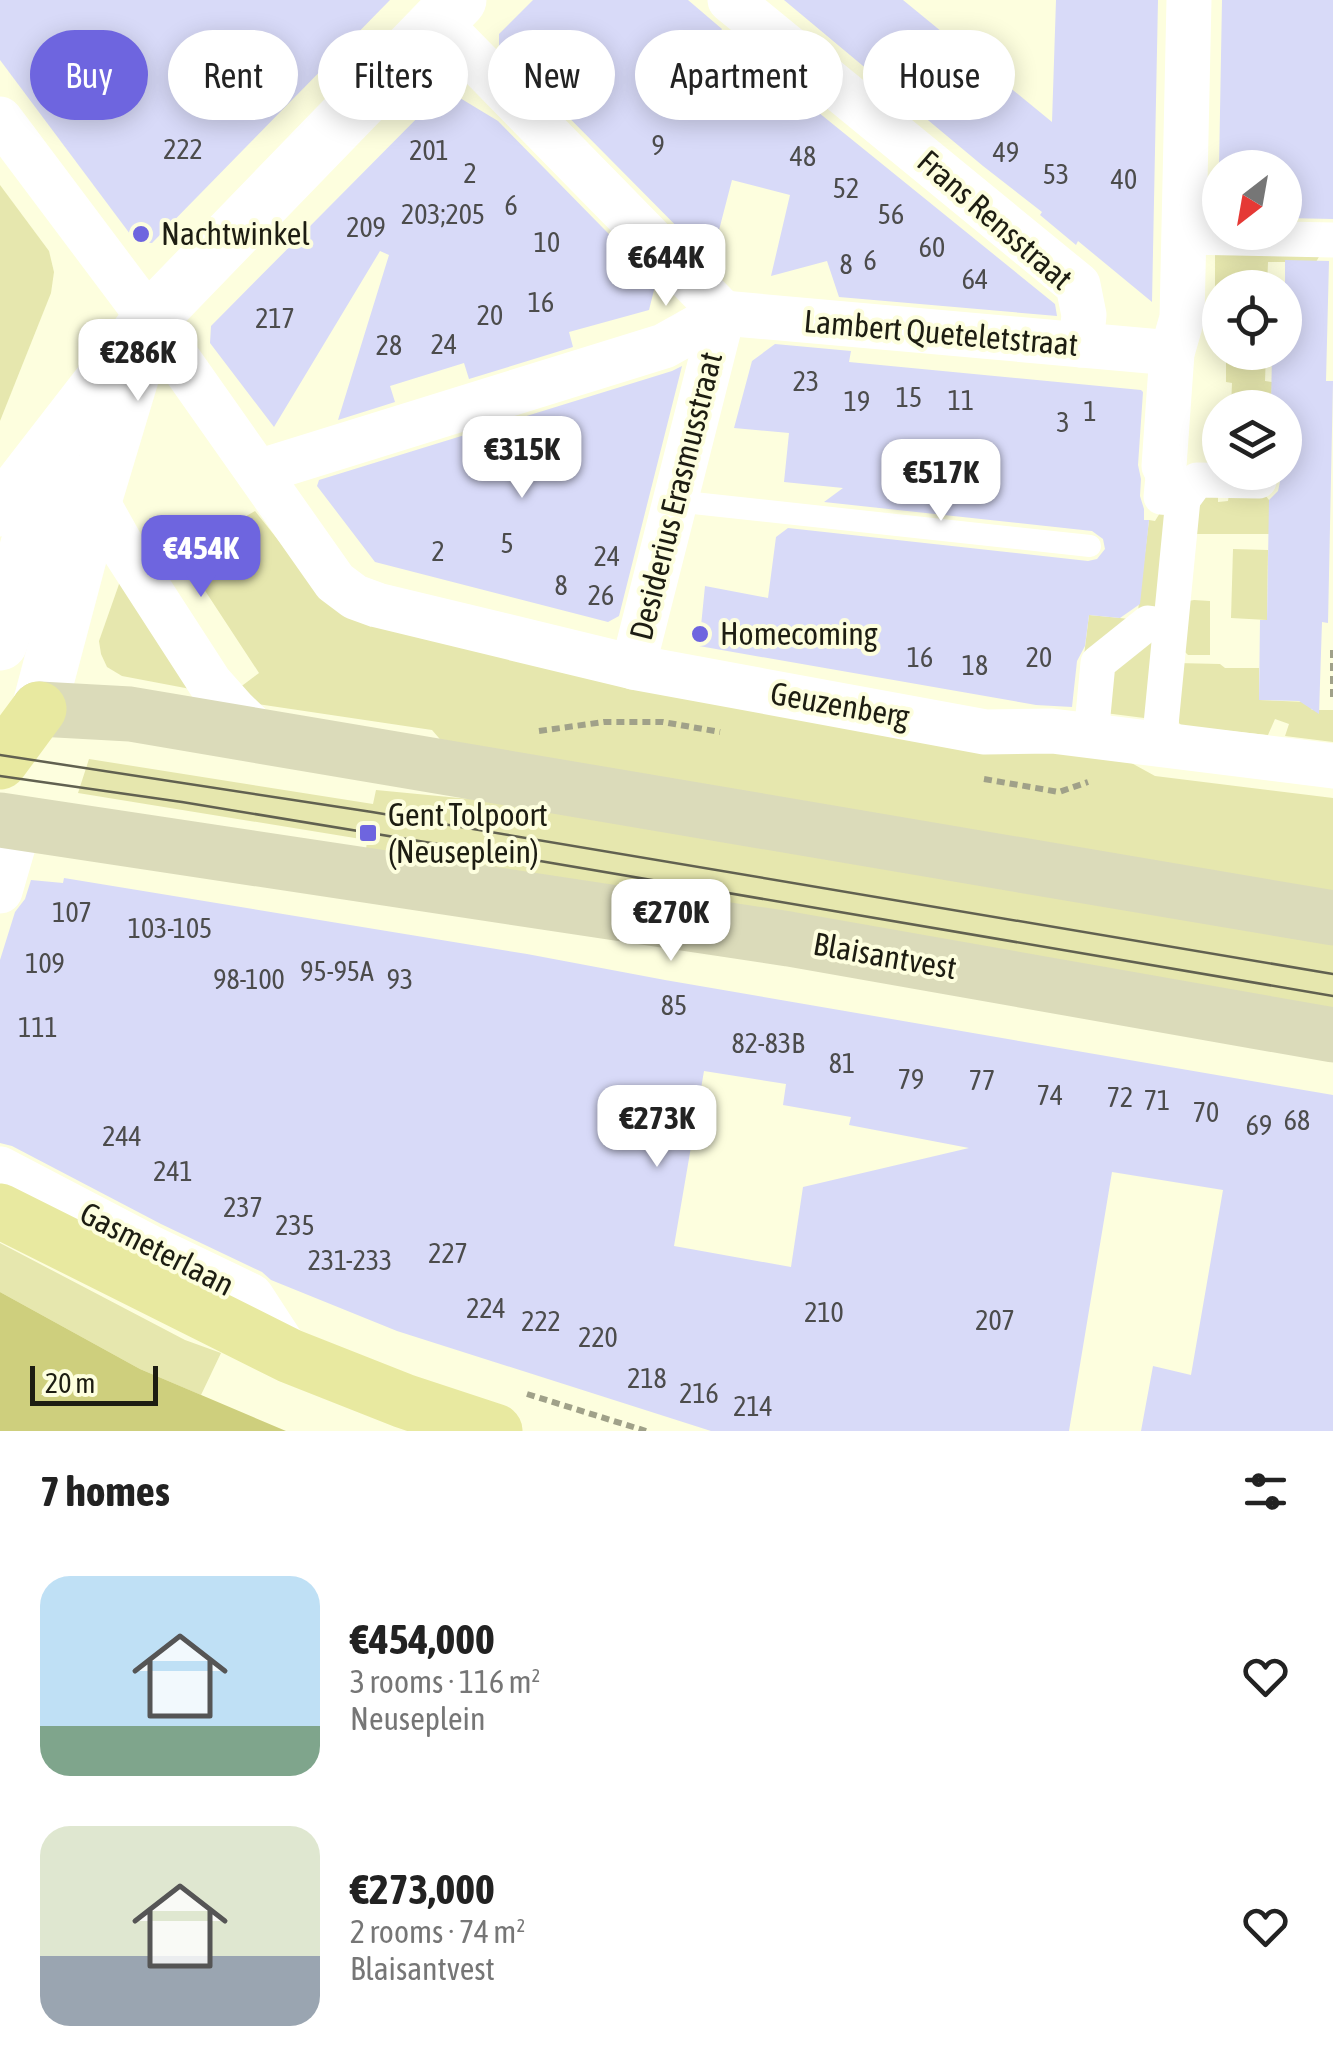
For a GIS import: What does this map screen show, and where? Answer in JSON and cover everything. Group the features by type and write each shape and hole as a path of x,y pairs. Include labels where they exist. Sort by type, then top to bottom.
{"main road":[{"path":"0,762 20,708 130,714 1333,918"},
{"name":"Blaisantvest","path":"10,821 789,938 1333,1035"},
{"name":"Gasmeterlaan","path":"0,1212 290,1356 404,1402 495,1431"}],"street":[{"name":"Frans Rensstraat","path":"730,0 1078,285 1084,315 1080,345"},
{"path":"1159,745 1170,626 1162,494 1172,353 1182,318 1189,0"},
{"path":"0,508 18,491 150,319 448,11"},
{"name":"Desiderius Erasmusstraat","path":"448,11 723,313 633,667"},
{"path":"0,119 150,319 258,472 664,346 723,313"},
{"path":"1184,237 1333,240"},
{"name":"Lambert Queteletstraat","path":"723,313 1172,353"},
{"path":"20,708 95,498 150,319"},
{"path":"0,643 58,438"},
{"name":"Geuzenberg","path":"258,472 335,582 355,597 377,605 633,667 985,732 1052,731 1333,766"},
{"path":"1162,494 1202,480"},
{"path":"95,498 210,683 262,737"},
{"path":"1091,736 1098,662 1148,623 1170,626"},
{"name":"Blaisantvest","path":"0,891 10,821"},
{"name":"Gasmeterlaan","path":"0,1169 251,1296 290,1356"}],"lane":[{"path":"675,501 1090,546"}],"path":[{"path":"1333,650 1333,702"}],"green space":[{"path":"0,185 49,251 54,272 51,293 0,421"},
{"path":"1215,251 1320,255 1316,262 1268,262 1268,270 1215,270"},
{"path":"1226,370 1265,370 1265,381 1272,382 1272,390 1232,390 1232,383 1226,382"},
{"path":"1218,490 1218,502 1228,501 1229,494 1261,490 1269,500 1269,534 1191,534 1194,494"},
{"path":"1163,508 1172,508 1165,619 1077,712 1089,615 1130,619 1138,611 1149,520 1155,521"},
{"path":"255,511 322,595 1051,750 1126,760 1155,776 1333,798 1333,895 445,745 432,730 250,703 235,691 259,673 181,554"},
{"path":"1233,549 1268,550 1267,620 1231,618"},
{"path":"124,570 201,691 122,676 107,667 99,641"},
{"path":"1210,601 1210,655 1188,655 1184,651 1183,602"},
{"path":"1164,632 1152,719 1097,712 1101,678"},
{"path":"1177,663 1259,668 1259,700 1307,702 1312,710 1333,710 1333,742 1285,736 1289,724 1275,719 1268,735 1182,726"},
{"path":"89,759 373,804 376,790 480,800 1333,937 1333,1013 366,850 367,840 78,793"},
{"path":"0,1243 185,1340 221,1353 201,1395 140,1369 0,1292"}],"shaded area":[{"path":"0,1292 140,1369 286,1431 0,1431"}],"building":[{"path":"0,0 390,0 361,30 318,30 318,74 298,94 298,30 168,30 168,120 272,120 152,243 136,242 45,120 148,120 148,30 30,30 30,100 0,60"},
{"path":"533,0 688,0 722,29 635,30 635,120 828,120 1055,304 1057,316 839,297 827,261 771,276 790,195 732,180 711,261 571,120 615,120 615,30 503,30"},
{"path":"784,0 903,0 940,30 863,30 863,66 843,49 843,30 820,30"},
{"path":"1056,0 1158,0 1152,302 1078,241 1076,245 1040,215 1042,212 928,120 1015,120 1015,92 1052,122"},
{"path":"1222,0 1333,0 1333,219 1302,218 1302,150 1219,150"},
{"path":"468,103 488,115 488,120 498,121 656,282 649,310 569,332 573,347 469,379 464,363 390,386 395,402 338,420 389,255 380,251 274,427 210,343 211,326 415,120 468,120"},
{"path":"1285,260 1329,261 1326,381 1333,381 1328,623 1322,622 1319,714 1299,701 1259,700 1260,620 1267,620 1269,500 1278,490 1302,490 1302,390 1271,390 1272,370 1302,370 1302,270 1285,270"},
{"path":"775,344 851,351 849,362 1143,392 1138,465 1144,520 1149,520 1140,604 1120,618 1089,615 1085,646 1077,661 1072,707 1036,705 699,646 705,586 768,598 776,537 788,528 1088,561 1097,559 1105,549 1103,539 1092,531 824,502 843,488 784,482 789,433 734,428 752,361"},
{"path":"682,366 619,616 608,622 375,562 317,486 319,480"},
{"path":"64,878 527,954 1333,1095 1333,1431 1141,1431 1153,1366 1191,1375 1223,1190 1112,1172 1069,1431 711,1431 397,1331 271,1280 262,1272 0,1143 0,960 15,912 25,899 31,880 63,883","holes":["704,1071 786,1084 783,1105 851,1117 849,1125 969,1148 803,1187 791,1267 674,1246"]}],"tram line":[{"path":"0,755 372,812 1333,974"},
{"path":"0,776 540,861 1333,996"}],"place":[{"name":"Nachtwinkel","path":"141,234"},
{"name":"Homecoming","path":"700,634"},
{"name":"Gent Tolpoort (Neuseplein)","path":"368,833"}]}
